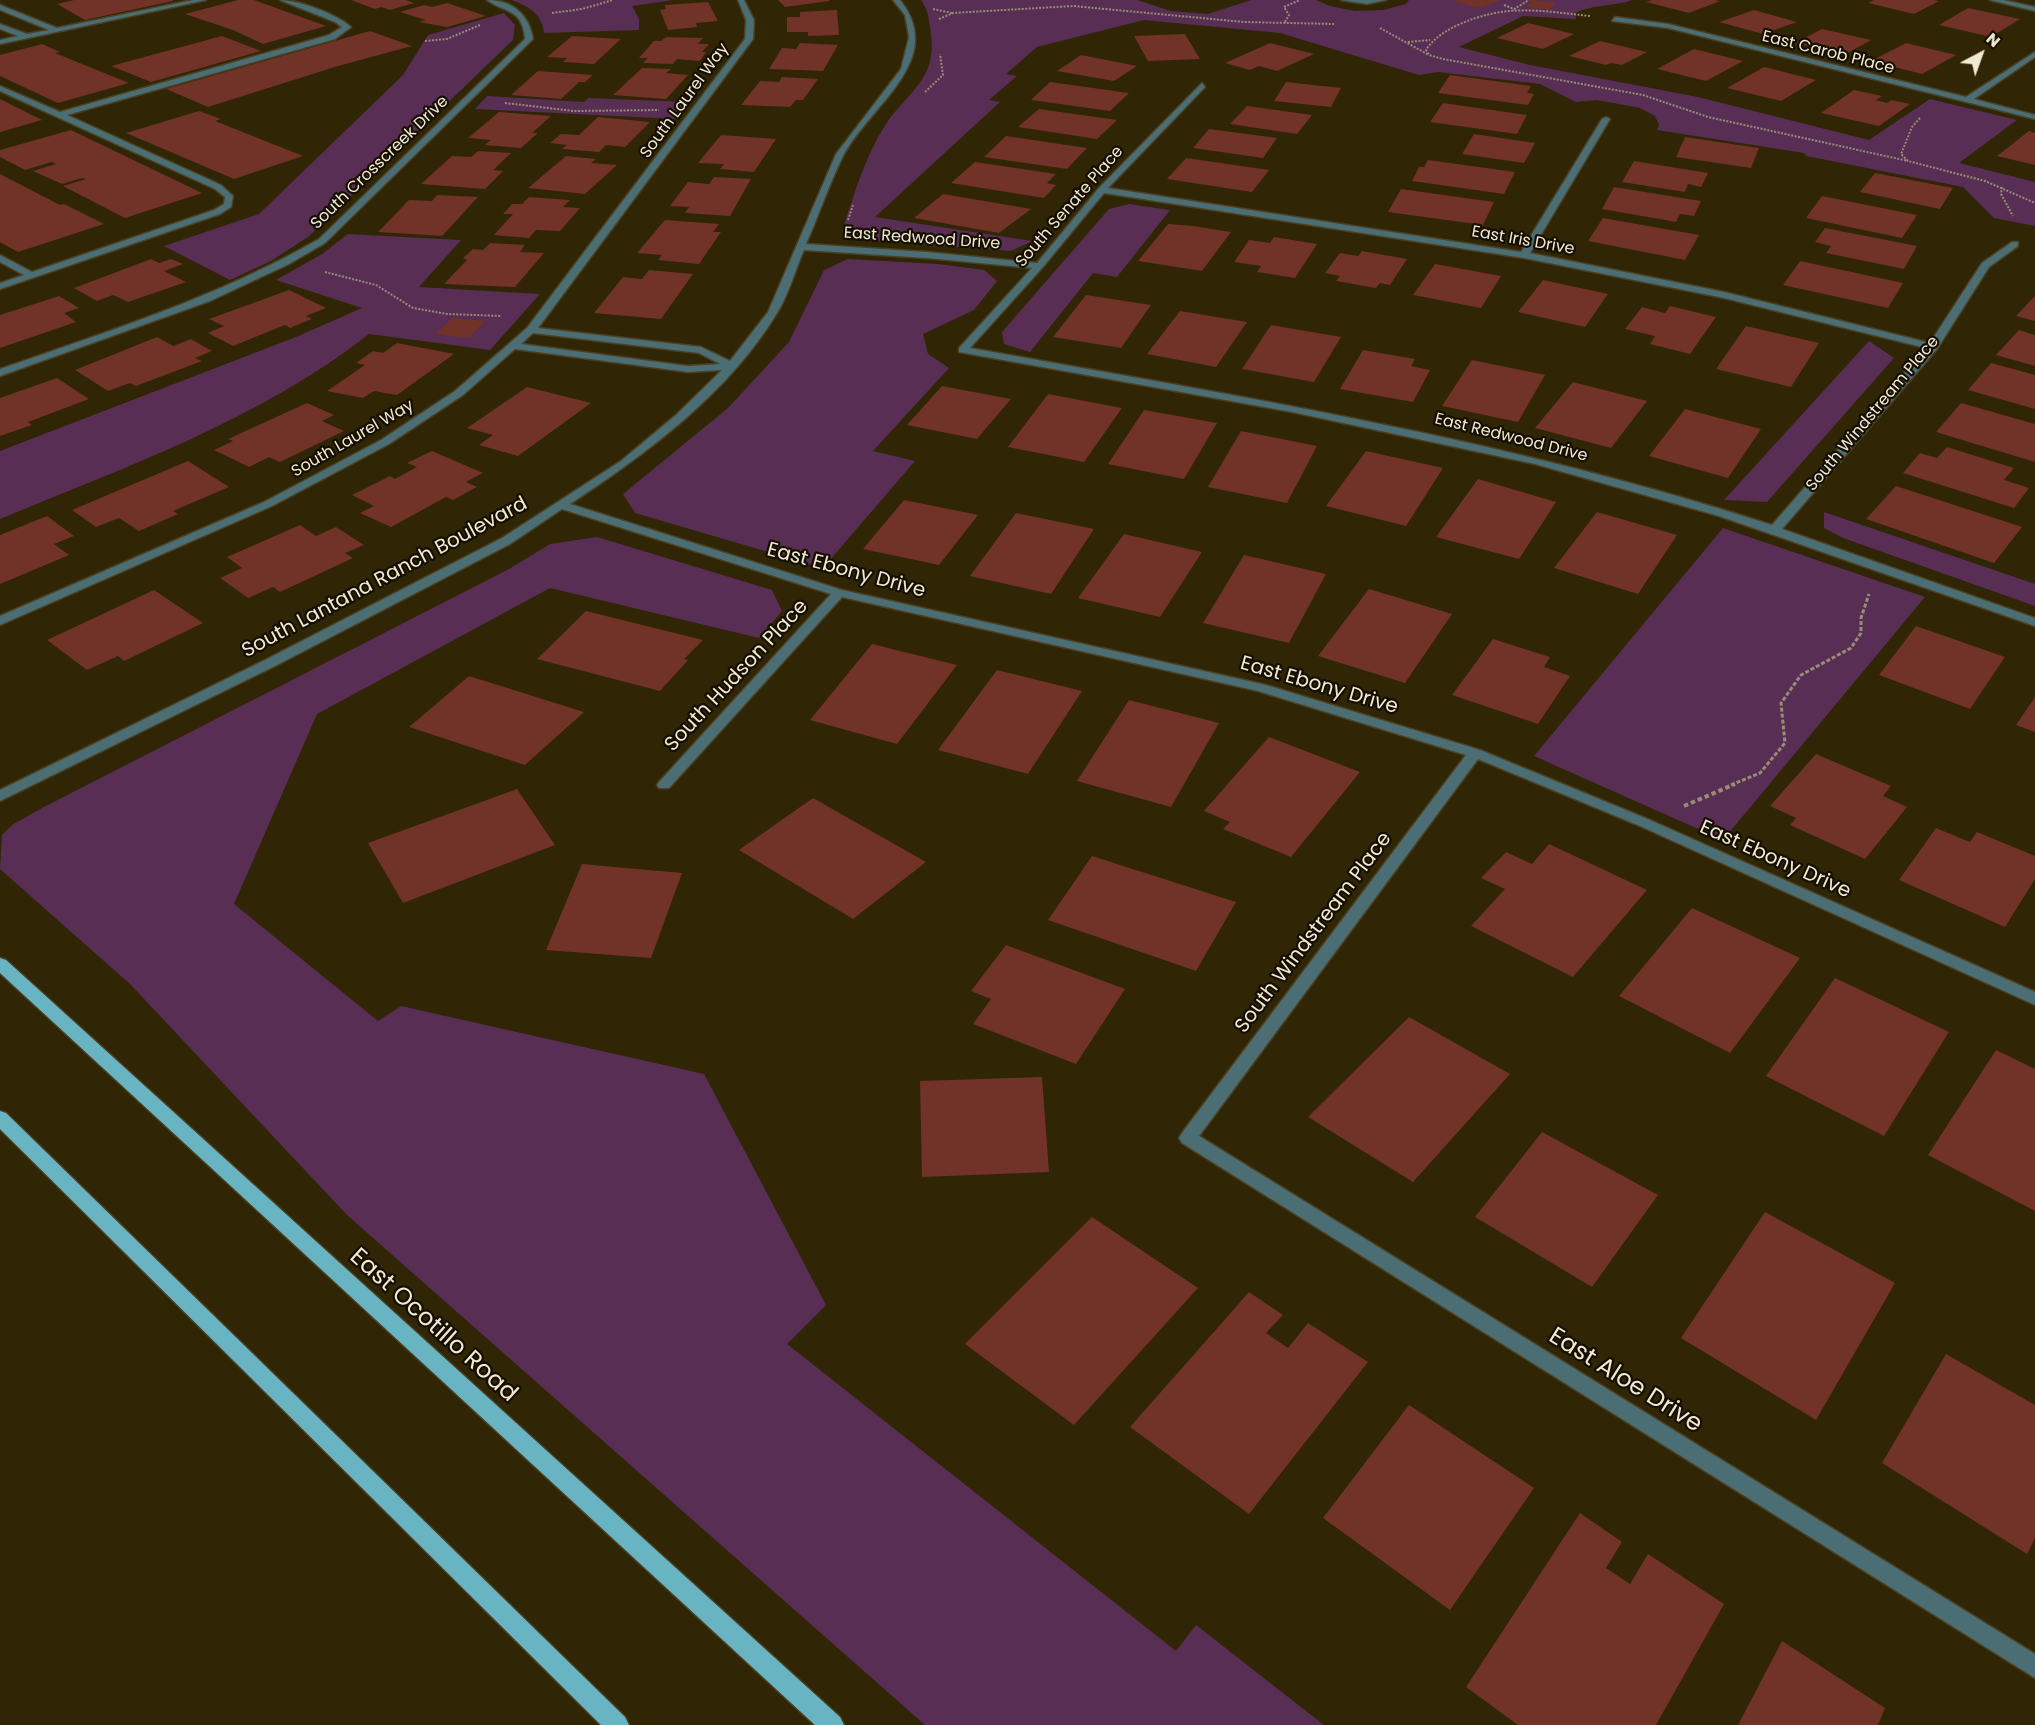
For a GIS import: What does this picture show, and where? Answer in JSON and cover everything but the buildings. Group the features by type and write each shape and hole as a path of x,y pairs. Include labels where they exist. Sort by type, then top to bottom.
{"main road":[{"name":"East Ocotillo Road","path":"0,964 832,1725"},
{"path":"0,1118 617,1725"}],"street":[{"path":"0,42 203,0"},
{"path":"60,116 332,37 347,27 338,20 283,0"},
{"path":"490,0 512,9 522,18"},
{"name":"South Laurel Way","path":"0,621 268,504 385,442 459,393 531,330 749,39 750,20 741,0"},
{"name":"South Lantana Ranch Boulevard","path":"0,796 270,663 506,541 625,463 680,417 732,366 773,312 840,154 905,69 913,37 908,15 896,0"},
{"path":"1344,0 1367,2 1383,0"},
{"path":"1993,0 2035,9"},
{"path":"1,9 58,31"},
{"name":"South Crosscreek Drive","path":"0,373 223,292 286,264 322,241 529,39 527,22 522,18"},
{"name":"East Carob Place","path":"1615,19 1668,26 2035,117"},
{"path":"0,26 27,37"},
{"path":"1966,101 2035,54"},
{"name":"South Senate Place","path":"963,350 1039,266 1102,190 1202,85"},
{"path":"0,88 218,187 229,196 228,205 217,212 0,286"},
{"path":"1524,255 1606,119"},
{"name":"East Iris Drive","path":"1102,190 1524,255 1724,295 1932,346"},
{"name":"South Windstream Place","path":"1774,531 1932,346 1985,265 2015,244"},
{"name":"East Redwood Drive","path":"802,248 927,255 1039,266"},
{"path":"0,258 32,275"},
{"path":"531,330 701,350 732,366"},
{"path":"514,346 688,369 732,366"},
{"name":"East Redwood Drive","path":"963,350 1435,436 1618,482 1774,531 2035,621"},
{"name":"East Ebony Drive","path":"560,505 839,593 1261,688 1474,753 1645,823 2035,999"},
{"name":"South Hudson Place","path":"664,784 839,593"},
{"name":"South Windstream Place","path":"1188,1138 1474,753"},
{"name":"East Aloe Drive","path":"1188,1138 2035,1667"}],"path":[{"path":"424,41 447,39 478,26 595,6 613,0"},
{"path":"1285,21 1289,15 1284,7 1300,0"},
{"path":"1429,55 1426,50 1428,43 1473,19 1514,9 1529,0"},
{"path":"585,3 595,6"},
{"path":"1504,5 1514,9 1615,19"},
{"path":"938,27 936,20 953,13 1045,6 1104,8 1244,22 1285,21 1344,24"},
{"path":"1373,26 1429,55 1643,95 1708,117 1908,161 1985,181 2035,203"},
{"path":"1406,42 1434,40"},
{"path":"924,93 943,75 943,61 939,51"},
{"path":"1908,161 1901,154 1912,128 1935,102 1945,96"},
{"path":"466,100 586,111 696,111"},
{"path":"847,225 855,198"},
{"path":"286,264 376,285 413,308 447,314 539,319"},
{"path":"1645,823 1760,773 1785,743 1781,703 1801,675 1851,648 1861,633 1861,618 1866,599 1888,570"}],"shaded area":[{"path":"511,0 673,0 632,6 639,19 639,30 544,33 541,21 534,12"},
{"path":"921,0 1137,0 1171,11 1208,14 1251,0 1316,0 1330,6 1355,11 1384,10 1406,4 1409,0 1632,0 1582,10 1575,13 1576,19 1523,16 1459,47 1530,65 1698,97 1869,140 1930,99 2017,120 1959,163 2035,182 2035,226 1994,218 1963,187 1806,156 1804,153 1657,130 1659,125 1655,116 1640,108 1597,100 1576,102 1540,84 1438,72 1419,75 1280,33 1144,20 1037,47 1006,74 1017,76 989,100 1000,102 875,217 1032,241 1011,251 853,239 842,231 866,162 886,124 919,84 930,63 932,50 929,20"},
{"path":"504,13 515,25 513,40 308,237 271,261 230,280 164,246 259,214 403,75 428,35"},
{"path":"487,96 584,102 588,98 688,102 676,119 475,109"},
{"path":"1129,204 1170,210 1117,277 1093,273 1030,352 1004,344 1002,332 1109,209"},
{"path":"348,234 461,240 419,287 540,294 490,350 369,334 283,392 238,416 144,460 0,519 0,451 296,337 362,308 276,280 322,254"},
{"path":"848,259 938,264 984,270 997,281 974,310 923,334 928,354 949,368 873,451 915,461 823,568 635,513 623,494 728,408 789,342 824,270"},
{"path":"1869,341 1894,358 1767,502 1724,500"},
{"path":"1824,512 2035,584 2035,606 1843,538 1824,528"},
{"path":"1723,528 1925,597 1723,840 1534,756"},
{"path":"597,537 772,590 782,611 759,638 550,588 317,714 234,904 378,1021 401,1006 704,1074 826,1305 787,1344 1176,1651 1196,1625 1324,1725 925,1725 347,1215 130,984 0,869 2,835 12,825 42,808 509,569 550,544"}]}
